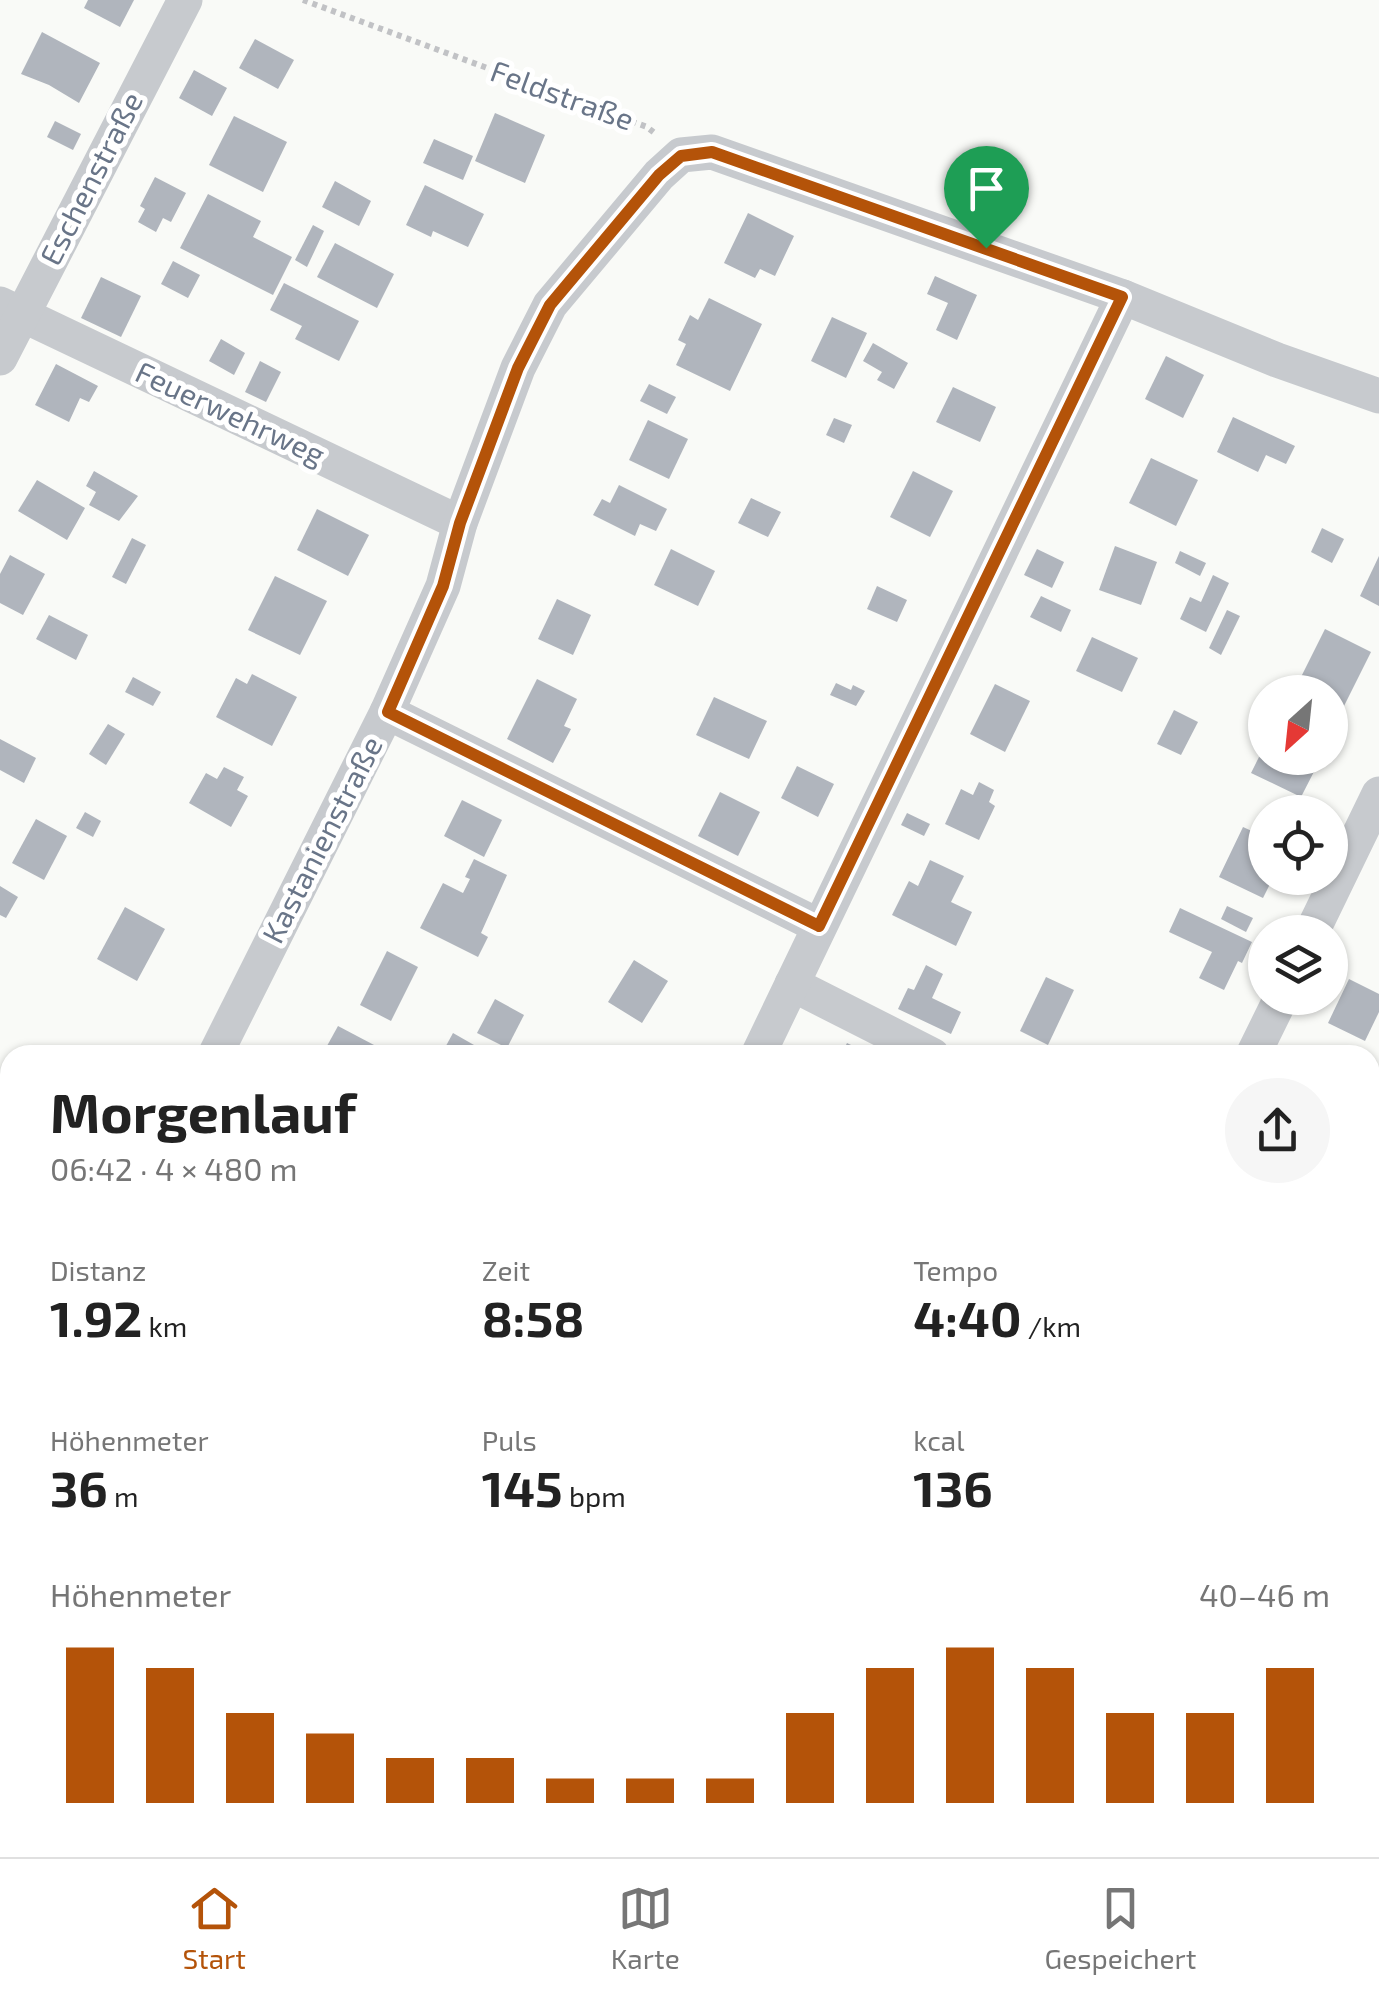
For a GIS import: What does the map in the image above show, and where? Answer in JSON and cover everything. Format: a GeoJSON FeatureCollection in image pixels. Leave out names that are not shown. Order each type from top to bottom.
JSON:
{"type":"FeatureCollection","features":[{"type":"Feature","properties":{"kind":"street","name":"Eschenstraße"},"geometry":{"type":"LineString","coordinates":[[0,358],[11,310],[185,0]]}},
{"type":"Feature","properties":{"kind":"street"},"geometry":{"type":"LineString","coordinates":[[681,156],[712,152],[1122,297],[1277,360],[1379,396]]}},
{"type":"Feature","properties":{"kind":"street","name":"Kastanienstraße"},"geometry":{"type":"LineString","coordinates":[[220,1045],[388,712],[443,586],[460,523],[518,368],[550,305],[659,175],[681,156]]}},
{"type":"Feature","properties":{"kind":"street"},"geometry":{"type":"LineString","coordinates":[[763,1045],[1122,297]]}},
{"type":"Feature","properties":{"kind":"street","name":"Feuerwehrweg"},"geometry":{"type":"LineString","coordinates":[[11,310],[460,523]]}},
{"type":"Feature","properties":{"kind":"street"},"geometry":{"type":"LineString","coordinates":[[388,712],[819,926]]}},
{"type":"Feature","properties":{"kind":"street"},"geometry":{"type":"LineString","coordinates":[[1320,915],[1379,794]]}},
{"type":"Feature","properties":{"kind":"street"},"geometry":{"type":"LineString","coordinates":[[792,984],[912,1045]]}},
{"type":"Feature","properties":{"kind":"street"},"geometry":{"type":"LineString","coordinates":[[1259,1045],[1273,1015]]}},
{"type":"Feature","properties":{"kind":"path","name":"Feldstraße"},"geometry":{"type":"LineString","coordinates":[[302,0],[647,127],[681,156]]}},
{"type":"Feature","properties":{"kind":"building"},"geometry":{"type":"Polygon","coordinates":[[[88,0],[134,0],[120,27],[84,8],[88,0]]]}},
{"type":"Feature","properties":{"kind":"building"},"geometry":{"type":"Polygon","coordinates":[[[42,32],[100,63],[79,103],[21,74],[42,32]]]}},
{"type":"Feature","properties":{"kind":"building"},"geometry":{"type":"Polygon","coordinates":[[[255,39],[294,60],[278,89],[239,68],[255,39]]]}},
{"type":"Feature","properties":{"kind":"building"},"geometry":{"type":"Polygon","coordinates":[[[194,70],[227,88],[212,116],[179,98],[194,70]]]}},
{"type":"Feature","properties":{"kind":"building"},"geometry":{"type":"Polygon","coordinates":[[[495,113],[545,135],[525,183],[475,161],[495,113]]]}},
{"type":"Feature","properties":{"kind":"building"},"geometry":{"type":"Polygon","coordinates":[[[234,116],[287,142],[263,192],[209,165],[234,116]]]}},
{"type":"Feature","properties":{"kind":"building"},"geometry":{"type":"Polygon","coordinates":[[[55,121],[81,134],[73,150],[47,137],[55,121]]]}},
{"type":"Feature","properties":{"kind":"building"},"geometry":{"type":"Polygon","coordinates":[[[434,139],[473,156],[463,180],[423,163],[434,139]]]}},
{"type":"Feature","properties":{"kind":"building"},"geometry":{"type":"Polygon","coordinates":[[[155,177],[186,193],[171,222],[163,218],[156,232],[138,222],[145,209],[140,206],[155,177]]]}},
{"type":"Feature","properties":{"kind":"building"},"geometry":{"type":"Polygon","coordinates":[[[335,181],[371,201],[359,226],[322,207],[335,181]]]}},
{"type":"Feature","properties":{"kind":"building"},"geometry":{"type":"Polygon","coordinates":[[[425,185],[484,214],[468,247],[433,231],[431,237],[406,225],[425,185]]]}},
{"type":"Feature","properties":{"kind":"building"},"geometry":{"type":"Polygon","coordinates":[[[208,194],[261,221],[253,237],[292,257],[273,295],[180,248],[208,194]]]}},
{"type":"Feature","properties":{"kind":"building"},"geometry":{"type":"Polygon","coordinates":[[[748,213],[794,236],[775,276],[760,269],[755,278],[724,263],[748,213]]]}},
{"type":"Feature","properties":{"kind":"building"},"geometry":{"type":"Polygon","coordinates":[[[313,225],[324,231],[307,267],[295,260],[313,225]]]}},
{"type":"Feature","properties":{"kind":"building"},"geometry":{"type":"Polygon","coordinates":[[[335,243],[394,274],[377,308],[317,277],[335,243]]]}},
{"type":"Feature","properties":{"kind":"building"},"geometry":{"type":"Polygon","coordinates":[[[173,261],[200,275],[188,298],[161,284],[173,261]]]}},
{"type":"Feature","properties":{"kind":"building"},"geometry":{"type":"Polygon","coordinates":[[[935,276],[977,295],[957,340],[936,330],[948,303],[927,294],[935,276]]]}},
{"type":"Feature","properties":{"kind":"building"},"geometry":{"type":"Polygon","coordinates":[[[101,277],[141,296],[121,337],[81,318],[101,277]]]}},
{"type":"Feature","properties":{"kind":"building"},"geometry":{"type":"Polygon","coordinates":[[[284,283],[359,321],[339,361],[295,339],[302,326],[270,310],[284,283]]]}},
{"type":"Feature","properties":{"kind":"building"},"geometry":{"type":"Polygon","coordinates":[[[709,298],[762,324],[730,391],[676,365],[686,344],[678,340],[690,315],[698,320],[709,298]]]}},
{"type":"Feature","properties":{"kind":"building"},"geometry":{"type":"Polygon","coordinates":[[[832,317],[867,333],[846,378],[811,361],[832,317]]]}},
{"type":"Feature","properties":{"kind":"building"},"geometry":{"type":"Polygon","coordinates":[[[221,339],[245,353],[234,375],[209,361],[221,339]]]}},
{"type":"Feature","properties":{"kind":"building"},"geometry":{"type":"Polygon","coordinates":[[[873,343],[908,363],[894,389],[877,380],[882,372],[863,361],[873,343]]]}},
{"type":"Feature","properties":{"kind":"building"},"geometry":{"type":"Polygon","coordinates":[[[1166,356],[1204,375],[1183,418],[1145,399],[1166,356]]]}},
{"type":"Feature","properties":{"kind":"building"},"geometry":{"type":"Polygon","coordinates":[[[260,361],[281,372],[266,402],[245,392],[260,361]]]}},
{"type":"Feature","properties":{"kind":"building"},"geometry":{"type":"Polygon","coordinates":[[[56,364],[98,386],[89,402],[80,398],[69,422],[35,405],[56,364]]]}},
{"type":"Feature","properties":{"kind":"building"},"geometry":{"type":"Polygon","coordinates":[[[649,384],[676,397],[667,414],[640,401],[649,384]]]}},
{"type":"Feature","properties":{"kind":"building"},"geometry":{"type":"Polygon","coordinates":[[[953,387],[996,407],[980,442],[936,422],[953,387]]]}},
{"type":"Feature","properties":{"kind":"building"},"geometry":{"type":"Polygon","coordinates":[[[1233,417],[1295,446],[1286,464],[1266,455],[1258,472],[1217,452],[1233,417]]]}},
{"type":"Feature","properties":{"kind":"building"},"geometry":{"type":"Polygon","coordinates":[[[834,418],[852,425],[844,443],[826,435],[834,418]]]}},
{"type":"Feature","properties":{"kind":"building"},"geometry":{"type":"Polygon","coordinates":[[[648,420],[688,439],[669,479],[629,460],[648,420]]]}},
{"type":"Feature","properties":{"kind":"building"},"geometry":{"type":"Polygon","coordinates":[[[1151,458],[1198,480],[1176,526],[1129,503],[1151,458]]]}},
{"type":"Feature","properties":{"kind":"building"},"geometry":{"type":"Polygon","coordinates":[[[94,471],[138,496],[119,521],[89,505],[96,492],[86,486],[94,471]]]}},
{"type":"Feature","properties":{"kind":"building"},"geometry":{"type":"Polygon","coordinates":[[[913,471],[953,491],[930,537],[890,517],[913,471]]]}},
{"type":"Feature","properties":{"kind":"building"},"geometry":{"type":"Polygon","coordinates":[[[37,480],[85,508],[67,540],[18,511],[37,480]]]}},
{"type":"Feature","properties":{"kind":"building"},"geometry":{"type":"Polygon","coordinates":[[[619,485],[667,509],[656,531],[640,524],[635,536],[593,515],[602,499],[610,503],[619,485]]]}},
{"type":"Feature","properties":{"kind":"building"},"geometry":{"type":"Polygon","coordinates":[[[751,498],[781,512],[768,537],[738,523],[751,498]]]}},
{"type":"Feature","properties":{"kind":"building"},"geometry":{"type":"Polygon","coordinates":[[[317,509],[369,535],[348,576],[297,550],[317,509]]]}},
{"type":"Feature","properties":{"kind":"building"},"geometry":{"type":"Polygon","coordinates":[[[1322,528],[1344,539],[1332,563],[1311,552],[1322,528]]]}},
{"type":"Feature","properties":{"kind":"building"},"geometry":{"type":"Polygon","coordinates":[[[132,538],[146,545],[126,584],[112,577],[132,538]]]}},
{"type":"Feature","properties":{"kind":"building"},"geometry":{"type":"Polygon","coordinates":[[[1115,546],[1157,562],[1141,605],[1099,590],[1115,546]]]}},
{"type":"Feature","properties":{"kind":"building"},"geometry":{"type":"Polygon","coordinates":[[[671,549],[715,571],[698,606],[654,585],[671,549]]]}},
{"type":"Feature","properties":{"kind":"building"},"geometry":{"type":"Polygon","coordinates":[[[1037,549],[1064,562],[1052,588],[1024,575],[1037,549]]]}},
{"type":"Feature","properties":{"kind":"building"},"geometry":{"type":"Polygon","coordinates":[[[1180,551],[1206,563],[1200,576],[1175,563],[1180,551]]]}},
{"type":"Feature","properties":{"kind":"building"},"geometry":{"type":"Polygon","coordinates":[[[10,555],[45,574],[23,615],[0,603],[0,574],[10,555]]]}},
{"type":"Feature","properties":{"kind":"building"},"geometry":{"type":"Polygon","coordinates":[[[1379,556],[1379,606],[1360,596],[1379,556]]]}},
{"type":"Feature","properties":{"kind":"building"},"geometry":{"type":"Polygon","coordinates":[[[1213,575],[1229,583],[1206,632],[1180,619],[1190,597],[1201,602],[1213,575]]]}},
{"type":"Feature","properties":{"kind":"building"},"geometry":{"type":"Polygon","coordinates":[[[275,576],[327,601],[300,655],[248,630],[275,576]]]}},
{"type":"Feature","properties":{"kind":"building"},"geometry":{"type":"Polygon","coordinates":[[[877,586],[907,600],[897,622],[867,609],[877,586]]]}},
{"type":"Feature","properties":{"kind":"building"},"geometry":{"type":"Polygon","coordinates":[[[1041,596],[1071,610],[1061,632],[1030,617],[1041,596]]]}},
{"type":"Feature","properties":{"kind":"building"},"geometry":{"type":"Polygon","coordinates":[[[557,599],[591,615],[573,655],[538,639],[557,599]]]}},
{"type":"Feature","properties":{"kind":"building"},"geometry":{"type":"Polygon","coordinates":[[[1227,610],[1240,616],[1221,655],[1209,648],[1227,610]]]}},
{"type":"Feature","properties":{"kind":"building"},"geometry":{"type":"Polygon","coordinates":[[[49,615],[88,635],[76,660],[36,639],[49,615]]]}},
{"type":"Feature","properties":{"kind":"building"},"geometry":{"type":"Polygon","coordinates":[[[1325,629],[1371,652],[1348,698],[1348,675],[1302,675],[1325,629]]]}},
{"type":"Feature","properties":{"kind":"building"},"geometry":{"type":"Polygon","coordinates":[[[1092,637],[1138,658],[1122,692],[1076,671],[1092,637]]]}},
{"type":"Feature","properties":{"kind":"building"},"geometry":{"type":"Polygon","coordinates":[[[252,674],[297,697],[272,746],[216,717],[236,678],[247,684],[252,674]]]}},
{"type":"Feature","properties":{"kind":"building"},"geometry":{"type":"Polygon","coordinates":[[[133,677],[161,692],[153,706],[125,692],[133,677]]]}},
{"type":"Feature","properties":{"kind":"building"},"geometry":{"type":"Polygon","coordinates":[[[537,679],[577,699],[564,726],[571,729],[553,763],[507,739],[537,679]]]}},
{"type":"Feature","properties":{"kind":"building"},"geometry":{"type":"Polygon","coordinates":[[[836,683],[865,691],[856,706],[830,695],[836,683]]]}},
{"type":"Feature","properties":{"kind":"building"},"geometry":{"type":"Polygon","coordinates":[[[995,684],[1030,701],[1005,752],[970,734],[995,684]]]}},
{"type":"Feature","properties":{"kind":"building"},"geometry":{"type":"Polygon","coordinates":[[[714,697],[767,721],[749,759],[696,735],[714,697]]]}},
{"type":"Feature","properties":{"kind":"building"},"geometry":{"type":"Polygon","coordinates":[[[1174,710],[1198,722],[1181,755],[1157,744],[1174,710]]]}},
{"type":"Feature","properties":{"kind":"building"},"geometry":{"type":"Polygon","coordinates":[[[108,724],[125,734],[106,765],[89,754],[108,724]]]}},
{"type":"Feature","properties":{"kind":"building"},"geometry":{"type":"Polygon","coordinates":[[[0,739],[36,758],[24,783],[0,770],[0,739]]]}},
{"type":"Feature","properties":{"kind":"building"},"geometry":{"type":"Polygon","coordinates":[[[797,766],[834,784],[818,817],[781,798],[797,766]]]}},
{"type":"Feature","properties":{"kind":"building"},"geometry":{"type":"Polygon","coordinates":[[[224,767],[244,777],[237,790],[248,796],[231,827],[189,803],[206,773],[217,779],[224,767]]]}},
{"type":"Feature","properties":{"kind":"building"},"geometry":{"type":"Polygon","coordinates":[[[1255,775],[1312,775],[1302,795],[1255,775]]]}},
{"type":"Feature","properties":{"kind":"building"},"geometry":{"type":"Polygon","coordinates":[[[979,782],[994,790],[989,802],[995,806],[979,840],[945,824],[961,789],[973,795],[979,782]]]}},
{"type":"Feature","properties":{"kind":"building"},"geometry":{"type":"Polygon","coordinates":[[[720,792],[760,812],[738,856],[698,836],[720,792]]]}},
{"type":"Feature","properties":{"kind":"building"},"geometry":{"type":"Polygon","coordinates":[[[462,800],[502,820],[484,857],[444,836],[462,800]]]}},
{"type":"Feature","properties":{"kind":"building"},"geometry":{"type":"Polygon","coordinates":[[[85,812],[101,821],[93,837],[76,828],[85,812]]]}},
{"type":"Feature","properties":{"kind":"building"},"geometry":{"type":"Polygon","coordinates":[[[907,813],[930,824],[924,836],[901,825],[907,813]]]}},
{"type":"Feature","properties":{"kind":"building"},"geometry":{"type":"Polygon","coordinates":[[[36,819],[67,836],[44,880],[12,863],[36,819]]]}},
{"type":"Feature","properties":{"kind":"building"},"geometry":{"type":"Polygon","coordinates":[[[1243,827],[1248,829],[1248,891],[1219,877],[1243,827]]]}},
{"type":"Feature","properties":{"kind":"building"},"geometry":{"type":"Polygon","coordinates":[[[474,859],[507,875],[481,933],[488,937],[478,957],[420,928],[443,883],[463,893],[470,879],[465,877],[474,859]]]}},
{"type":"Feature","properties":{"kind":"building"},"geometry":{"type":"Polygon","coordinates":[[[930,860],[964,876],[951,902],[972,912],[956,946],[892,915],[909,881],[918,886],[930,860]]]}},
{"type":"Feature","properties":{"kind":"building"},"geometry":{"type":"Polygon","coordinates":[[[0,886],[18,897],[6,918],[0,915],[0,886]]]}},
{"type":"Feature","properties":{"kind":"building"},"geometry":{"type":"Polygon","coordinates":[[[1227,906],[1248,916],[1248,928],[1246,932],[1221,919],[1227,906]]]}},
{"type":"Feature","properties":{"kind":"building"},"geometry":{"type":"Polygon","coordinates":[[[125,907],[165,929],[137,981],[97,959],[125,907]]]}},
{"type":"Feature","properties":{"kind":"building"},"geometry":{"type":"Polygon","coordinates":[[[1180,908],[1248,940],[1248,950],[1242,963],[1238,961],[1224,990],[1199,978],[1212,952],[1169,932],[1180,908]]]}},
{"type":"Feature","properties":{"kind":"building"},"geometry":{"type":"Polygon","coordinates":[[[387,951],[418,967],[391,1021],[360,1005],[387,951]]]}},
{"type":"Feature","properties":{"kind":"building"},"geometry":{"type":"Polygon","coordinates":[[[634,960],[668,981],[642,1023],[608,1002],[634,960]]]}},
{"type":"Feature","properties":{"kind":"building"},"geometry":{"type":"Polygon","coordinates":[[[926,965],[943,974],[932,998],[961,1012],[951,1034],[898,1009],[908,988],[914,990],[926,965]]]}},
{"type":"Feature","properties":{"kind":"building"},"geometry":{"type":"Polygon","coordinates":[[[1046,977],[1074,990],[1048,1045],[1020,1031],[1046,977]]]}},
{"type":"Feature","properties":{"kind":"building"},"geometry":{"type":"Polygon","coordinates":[[[1348,981],[1379,994],[1379,1012],[1365,1041],[1328,1023],[1332,1015],[1348,1015],[1348,981]]]}},
{"type":"Feature","properties":{"kind":"building"},"geometry":{"type":"Polygon","coordinates":[[[495,999],[524,1015],[509,1045],[477,1033],[495,999]]]}},
{"type":"Feature","properties":{"kind":"building"},"geometry":{"type":"Polygon","coordinates":[[[338,1026],[374,1045],[328,1045],[338,1026]]]}},
{"type":"Feature","properties":{"kind":"building"},"geometry":{"type":"Polygon","coordinates":[[[453,1033],[474,1045],[446,1045],[453,1033]]]}},
{"type":"Feature","properties":{"kind":"route"},"geometry":{"type":"LineString","coordinates":[[712,152],[986,248],[1122,297],[819,926],[388,712],[443,586],[460,523],[518,368],[550,305],[659,175],[681,156],[712,152]]}}]}
